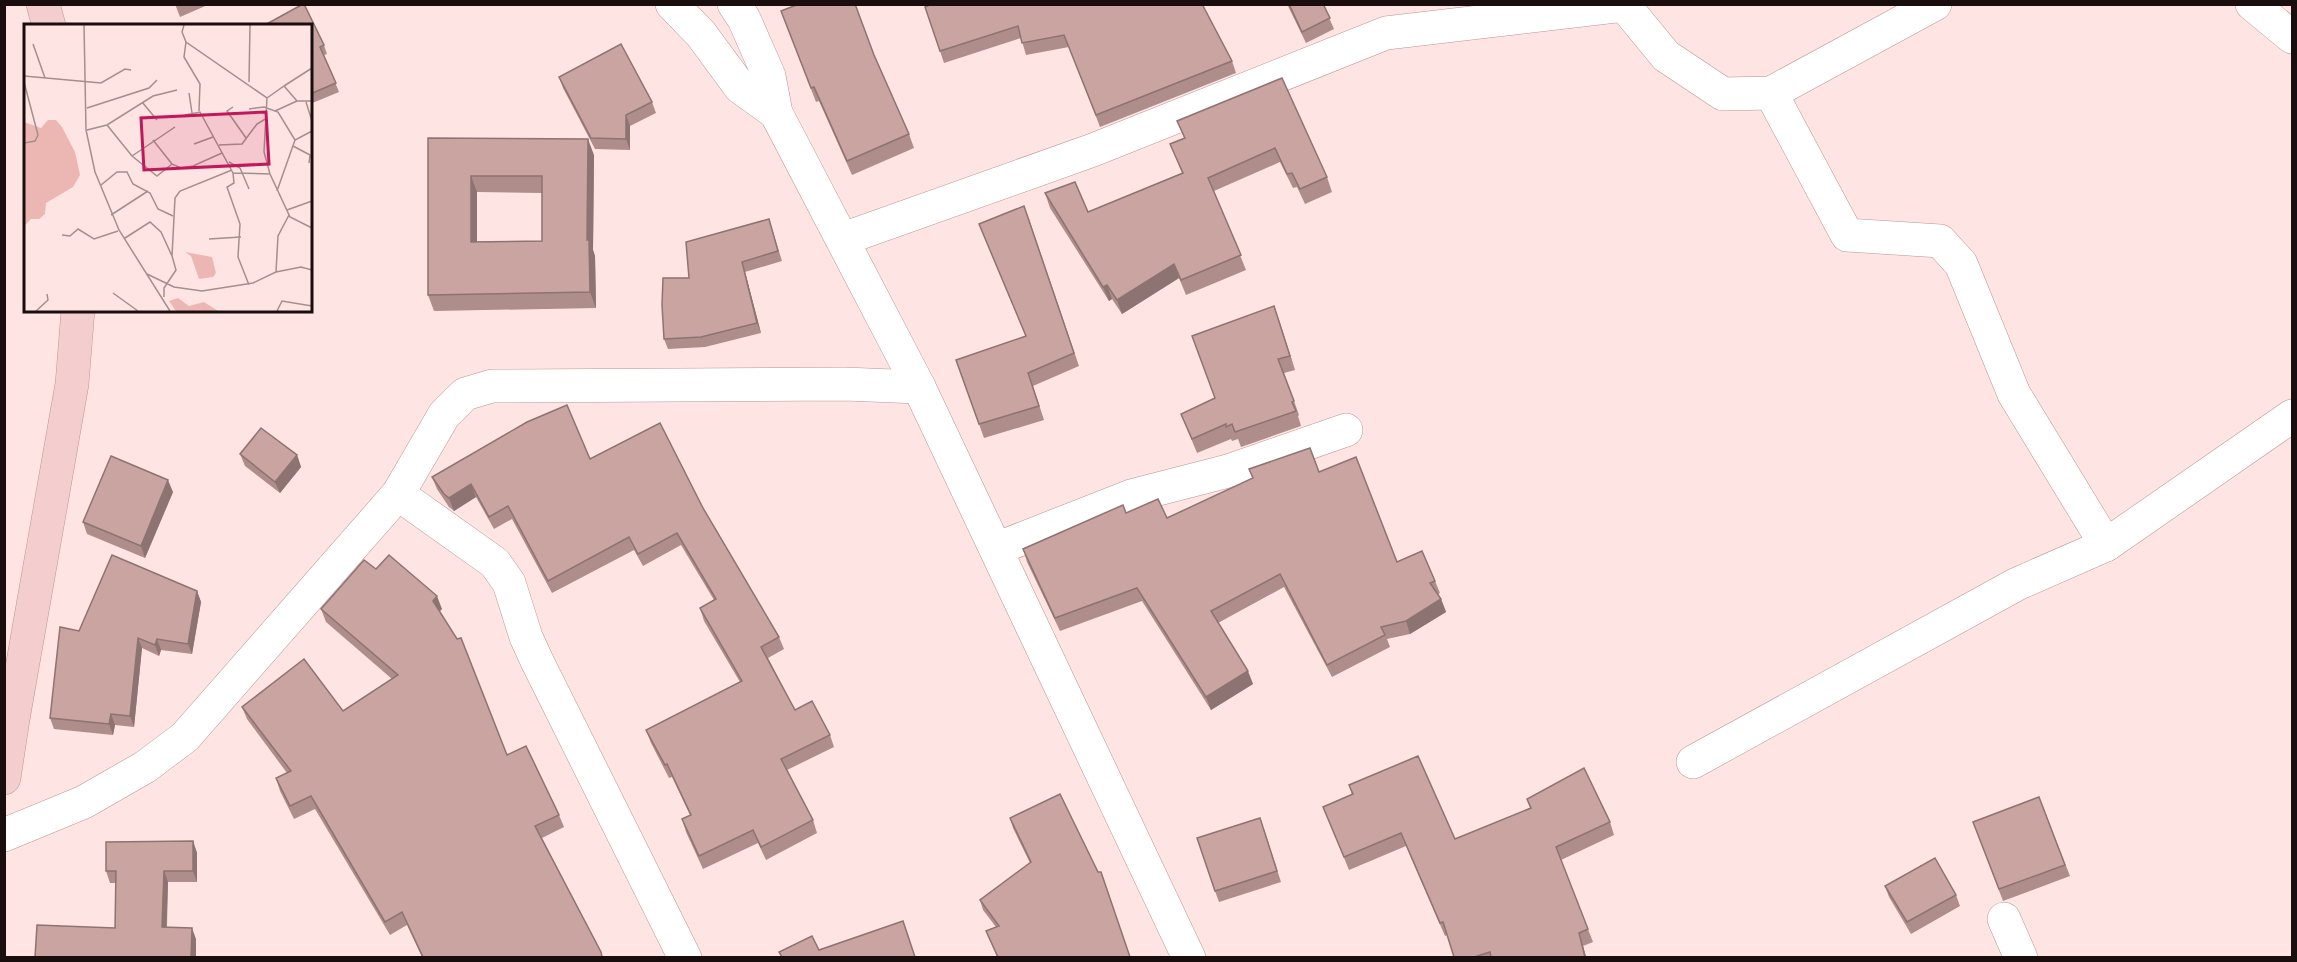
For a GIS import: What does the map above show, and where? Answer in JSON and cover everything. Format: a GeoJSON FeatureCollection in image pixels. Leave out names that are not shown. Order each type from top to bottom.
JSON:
{"type":"FeatureCollection","features":[{"type":"Feature","properties":{"kind":"street"},"geometry":{"type":"LineString","coordinates":[[43,4],[48,24]]}},
{"type":"Feature","properties":{"kind":"street"},"geometry":{"type":"LineString","coordinates":[[672,4],[701,34],[740,87],[776,113]]}},
{"type":"Feature","properties":{"kind":"street"},"geometry":{"type":"LineString","coordinates":[[734,4],[744,20],[769,76],[776,113],[919,387],[1189,957]]}},
{"type":"Feature","properties":{"kind":"street"},"geometry":{"type":"LineString","coordinates":[[843,239],[1093,150],[1386,33],[1624,5],[1666,56],[1723,94],[1772,93],[1935,4]]}},
{"type":"Feature","properties":{"kind":"street"},"geometry":{"type":"LineString","coordinates":[[2252,4],[2292,37]]}},
{"type":"Feature","properties":{"kind":"street"},"geometry":{"type":"LineString","coordinates":[[1772,93],[1847,235],[1940,241],[1961,264],[2014,394],[2106,545]]}},
{"type":"Feature","properties":{"kind":"street"},"geometry":{"type":"LineString","coordinates":[[4,778],[72,384],[78,312]]}},
{"type":"Feature","properties":{"kind":"street"},"geometry":{"type":"LineString","coordinates":[[4,835],[84,802],[145,767],[185,737],[398,494],[444,415],[465,394],[492,386],[844,384],[919,387]]}},
{"type":"Feature","properties":{"kind":"street"},"geometry":{"type":"LineString","coordinates":[[1693,762],[2017,584],[2106,545],[2292,416]]}},
{"type":"Feature","properties":{"kind":"street"},"geometry":{"type":"LineString","coordinates":[[996,549],[1131,496],[1228,471],[1346,430]]}},
{"type":"Feature","properties":{"kind":"street"},"geometry":{"type":"LineString","coordinates":[[398,494],[495,563],[509,583],[526,637],[537,661],[685,957]]}},
{"type":"Feature","properties":{"kind":"street"},"geometry":{"type":"LineString","coordinates":[[2004,919],[2021,957]]}},
{"type":"Feature","properties":{"kind":"building"},"geometry":{"type":"Polygon","coordinates":[[[304,4],[324,45],[320,47],[336,83],[312,93],[312,24],[267,24],[304,4]]]}},
{"type":"Feature","properties":{"kind":"building"},"geometry":{"type":"Polygon","coordinates":[[[799,4],[855,4],[874,55],[909,134],[847,161],[814,87],[811,88],[781,11],[799,4]]]}},
{"type":"Feature","properties":{"kind":"building"},"geometry":{"type":"Polygon","coordinates":[[[932,4],[1202,4],[1232,61],[1096,115],[1064,35],[1022,43],[1018,26],[940,51],[925,7],[932,4]]]}},
{"type":"Feature","properties":{"kind":"building"},"geometry":{"type":"Polygon","coordinates":[[[1289,4],[1323,4],[1330,18],[1302,32],[1289,4]]]}},
{"type":"Feature","properties":{"kind":"building"},"geometry":{"type":"Polygon","coordinates":[[[621,44],[652,102],[626,115],[626,139],[591,138],[559,77],[621,44]]]}},
{"type":"Feature","properties":{"kind":"building"},"geometry":{"type":"Polygon","coordinates":[[[1282,78],[1327,177],[1300,189],[1292,173],[1287,174],[1275,148],[1208,178],[1241,255],[1181,280],[1174,264],[1117,300],[1107,285],[1103,287],[1045,193],[1075,182],[1088,212],[1183,173],[1170,144],[1185,138],[1177,121],[1282,78]]]}},
{"type":"Feature","properties":{"kind":"building"},"geometry":{"type":"Polygon","coordinates":[[[428,138],[588,139],[587,240],[589,240],[590,292],[428,295],[428,138]],[[471,176],[471,242],[542,241],[542,176],[471,176]]]}},
{"type":"Feature","properties":{"kind":"building"},"geometry":{"type":"Polygon","coordinates":[[[1024,206],[1074,353],[1028,373],[1039,406],[979,424],[956,360],[1026,336],[979,224],[1024,206]]]}},
{"type":"Feature","properties":{"kind":"building"},"geometry":{"type":"Polygon","coordinates":[[[769,219],[778,251],[742,262],[757,323],[701,337],[664,339],[663,278],[689,278],[686,242],[769,219]]]}},
{"type":"Feature","properties":{"kind":"building"},"geometry":{"type":"Polygon","coordinates":[[[1274,306],[1290,356],[1278,359],[1296,411],[1235,432],[1232,424],[1226,427],[1226,424],[1192,439],[1181,414],[1215,398],[1192,336],[1274,306]]]}},
{"type":"Feature","properties":{"kind":"building"},"geometry":{"type":"Polygon","coordinates":[[[567,405],[590,459],[660,423],[703,508],[779,637],[761,647],[795,710],[812,701],[830,735],[781,759],[813,820],[761,847],[753,830],[699,856],[682,819],[691,815],[667,764],[665,765],[646,730],[742,681],[700,608],[716,599],[677,533],[638,554],[629,537],[548,581],[508,506],[489,517],[471,484],[449,498],[432,477],[527,422],[567,405]]]}},
{"type":"Feature","properties":{"kind":"building"},"geometry":{"type":"Polygon","coordinates":[[[261,428],[297,455],[275,482],[240,454],[261,428]]]}},
{"type":"Feature","properties":{"kind":"building"},"geometry":{"type":"Polygon","coordinates":[[[1310,448],[1319,472],[1356,457],[1397,562],[1422,551],[1435,581],[1430,583],[1441,599],[1406,621],[1381,627],[1385,635],[1327,665],[1280,574],[1211,611],[1248,671],[1206,697],[1137,588],[1055,618],[1023,549],[1123,505],[1126,513],[1158,499],[1167,518],[1253,478],[1249,469],[1310,448]]]}},
{"type":"Feature","properties":{"kind":"building"},"geometry":{"type":"Polygon","coordinates":[[[111,456],[168,480],[141,546],[83,522],[111,456]]]}},
{"type":"Feature","properties":{"kind":"building"},"geometry":{"type":"Polygon","coordinates":[[[112,555],[197,591],[188,644],[157,639],[155,645],[138,638],[130,716],[111,714],[109,724],[50,718],[60,627],[79,631],[112,555]]]}},
{"type":"Feature","properties":{"kind":"building"},"geometry":{"type":"Polygon","coordinates":[[[389,555],[437,596],[433,601],[457,639],[461,638],[507,755],[526,746],[559,815],[535,826],[602,957],[423,957],[402,912],[385,922],[311,796],[290,806],[276,778],[291,771],[242,707],[304,659],[343,711],[398,675],[321,609],[364,560],[376,569],[389,555]]]}},
{"type":"Feature","properties":{"kind":"building"},"geometry":{"type":"Polygon","coordinates":[[[1418,756],[1455,839],[1531,808],[1527,799],[1584,768],[1610,822],[1556,847],[1588,929],[1579,933],[1585,957],[1491,957],[1490,952],[1474,957],[1454,957],[1443,922],[1440,923],[1401,833],[1344,857],[1323,807],[1353,794],[1349,785],[1418,756]]]}},
{"type":"Feature","properties":{"kind":"building"},"geometry":{"type":"Polygon","coordinates":[[[1060,794],[1098,872],[1101,872],[1130,957],[998,957],[986,931],[999,926],[980,900],[1031,862],[1010,818],[1060,794]]]}},
{"type":"Feature","properties":{"kind":"building"},"geometry":{"type":"Polygon","coordinates":[[[2039,797],[2065,865],[1999,889],[1973,822],[2039,797]]]}},
{"type":"Feature","properties":{"kind":"building"},"geometry":{"type":"Polygon","coordinates":[[[1260,818],[1277,871],[1215,891],[1197,838],[1260,818]]]}},
{"type":"Feature","properties":{"kind":"building"},"geometry":{"type":"Polygon","coordinates":[[[193,841],[193,871],[164,871],[162,927],[192,928],[191,957],[35,957],[37,925],[115,928],[116,871],[106,871],[106,842],[193,841]]]}},
{"type":"Feature","properties":{"kind":"building"},"geometry":{"type":"Polygon","coordinates":[[[1935,858],[1956,895],[1907,922],[1885,886],[1935,858]]]}},
{"type":"Feature","properties":{"kind":"building"},"geometry":{"type":"Polygon","coordinates":[[[903,921],[915,957],[782,957],[779,952],[812,936],[819,950],[903,921]]]}}]}
